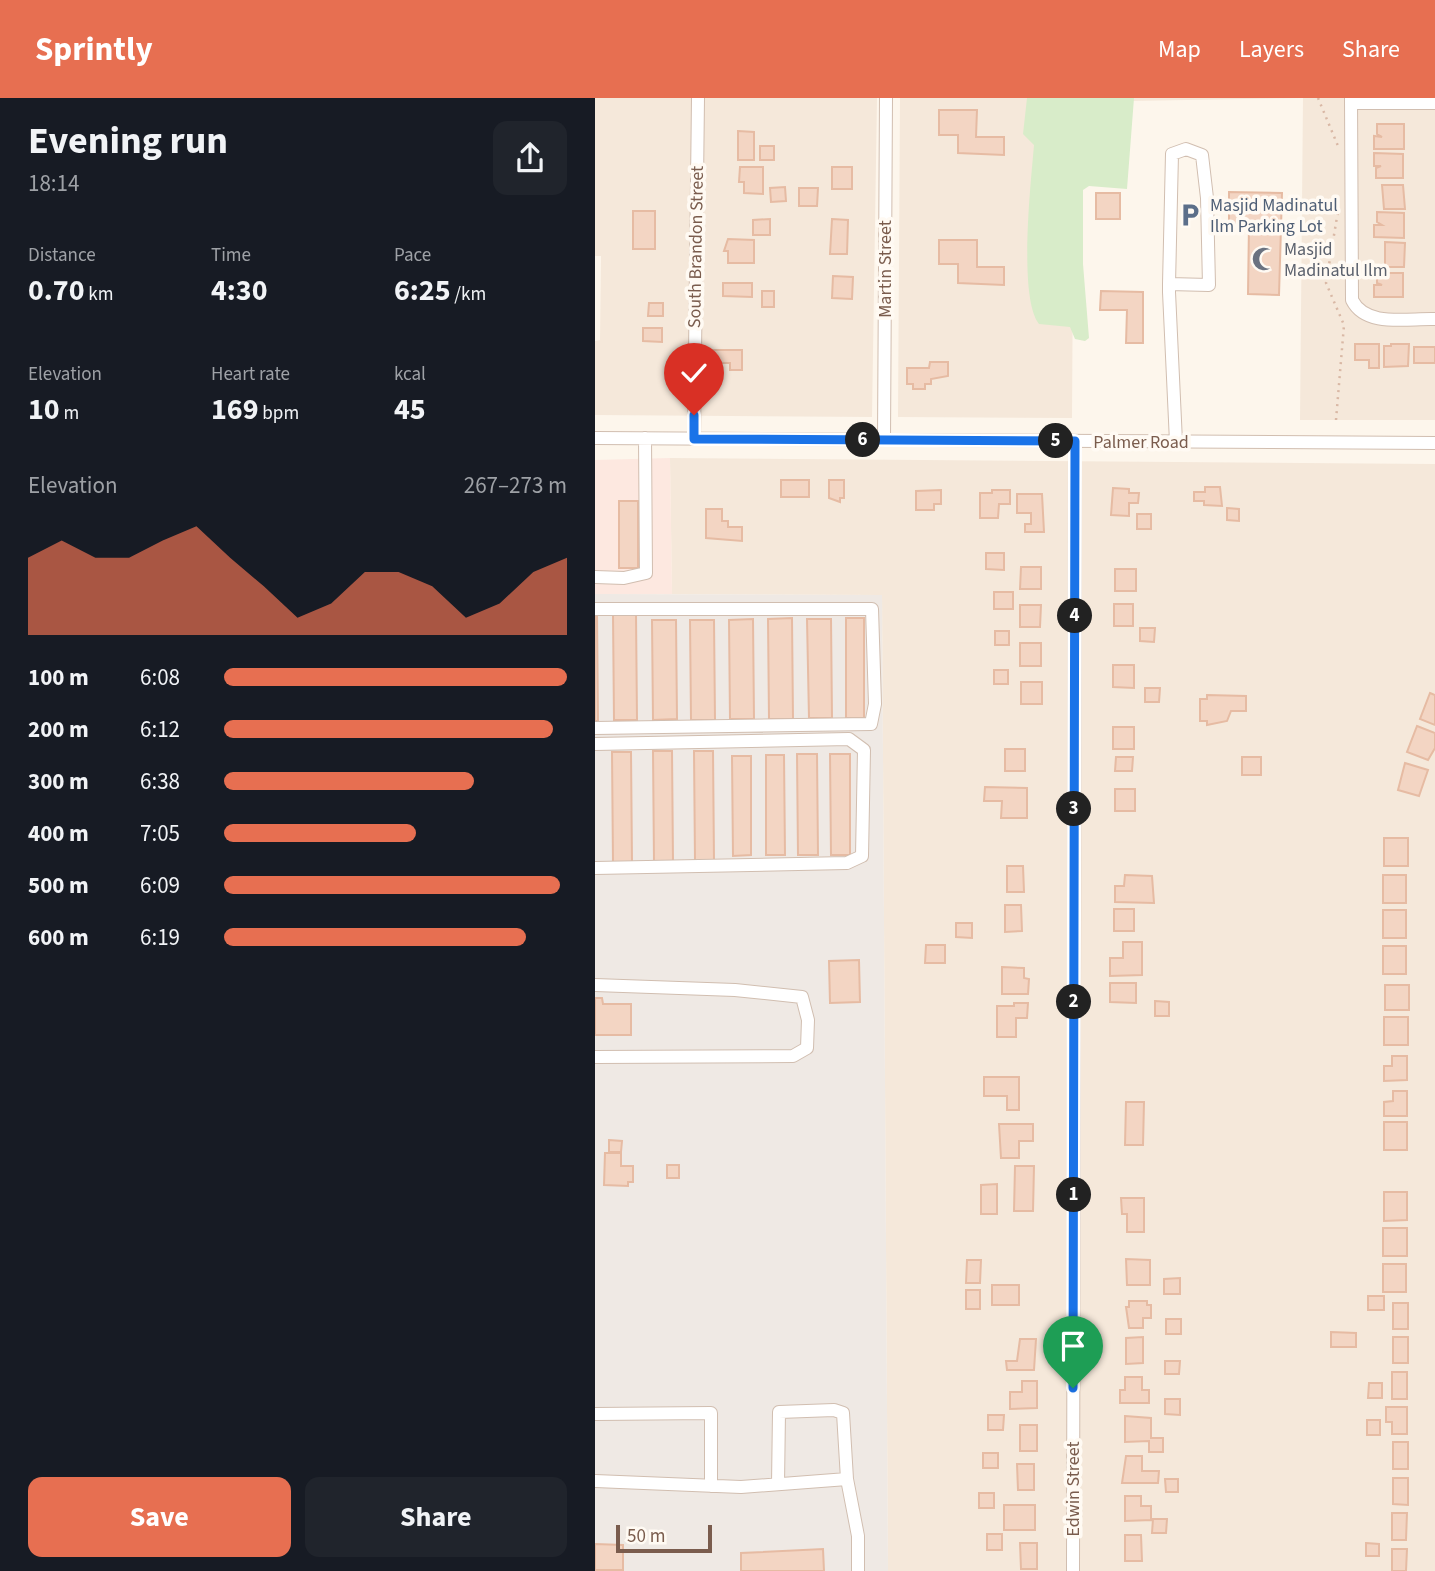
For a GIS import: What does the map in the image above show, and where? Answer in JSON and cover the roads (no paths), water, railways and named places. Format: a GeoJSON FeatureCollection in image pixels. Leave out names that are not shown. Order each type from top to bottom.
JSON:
{"type":"FeatureCollection","features":[{"type":"Feature","properties":{"kind":"street","name":"South Brandon Street"},"geometry":{"type":"LineString","coordinates":[[694,439],[698,98]]}},
{"type":"Feature","properties":{"kind":"street","name":"Martin Street"},"geometry":{"type":"LineString","coordinates":[[884,440],[886,98]]}},
{"type":"Feature","properties":{"kind":"street"},"geometry":{"type":"LineString","coordinates":[[1435,103],[1351,101],[1352,300],[1359,312],[1372,318],[1435,319]]}},
{"type":"Feature","properties":{"kind":"street"},"geometry":{"type":"LineString","coordinates":[[1169,284],[1209,285],[1207,198],[1202,155],[1186,149],[1172,154],[1169,284],[1177,442]]}},
{"type":"Feature","properties":{"kind":"street","name":"Palmer Road"},"geometry":{"type":"LineString","coordinates":[[595,438],[1435,443]]}},
{"type":"Feature","properties":{"kind":"street"},"geometry":{"type":"LineString","coordinates":[[595,577],[624,578],[646,573],[645,438]]}},
{"type":"Feature","properties":{"kind":"street","name":"Edwin Street"},"geometry":{"type":"LineString","coordinates":[[1073,1571],[1075,441]]}},
{"type":"Feature","properties":{"kind":"street"},"geometry":{"type":"LineString","coordinates":[[595,609],[873,609],[875,704],[870,724],[595,728]]}},
{"type":"Feature","properties":{"kind":"street"},"geometry":{"type":"LineString","coordinates":[[595,744],[849,739],[864,750],[862,856],[847,863],[595,868]]}},
{"type":"Feature","properties":{"kind":"street"},"geometry":{"type":"LineString","coordinates":[[595,985],[735,990],[802,997],[808,1020],[807,1048],[793,1056],[595,1057]]}},
{"type":"Feature","properties":{"kind":"street"},"geometry":{"type":"LineString","coordinates":[[778,1484],[779,1412],[834,1410],[843,1413],[847,1479],[858,1536],[858,1571]]}},
{"type":"Feature","properties":{"kind":"street"},"geometry":{"type":"LineString","coordinates":[[595,1414],[711,1413],[711,1486]]}},
{"type":"Feature","properties":{"kind":"street"},"geometry":{"type":"LineString","coordinates":[[595,1481],[711,1486],[847,1479]]}},
{"type":"Feature","properties":{"kind":"place","name":"Masjid Madinatul Ilm Parking Lot"},"geometry":{"type":"Point","coordinates":[1190,215]}},
{"type":"Feature","properties":{"kind":"place","name":"Masjid Madinatul Ilm"},"geometry":{"type":"Point","coordinates":[1264,259]}}]}
